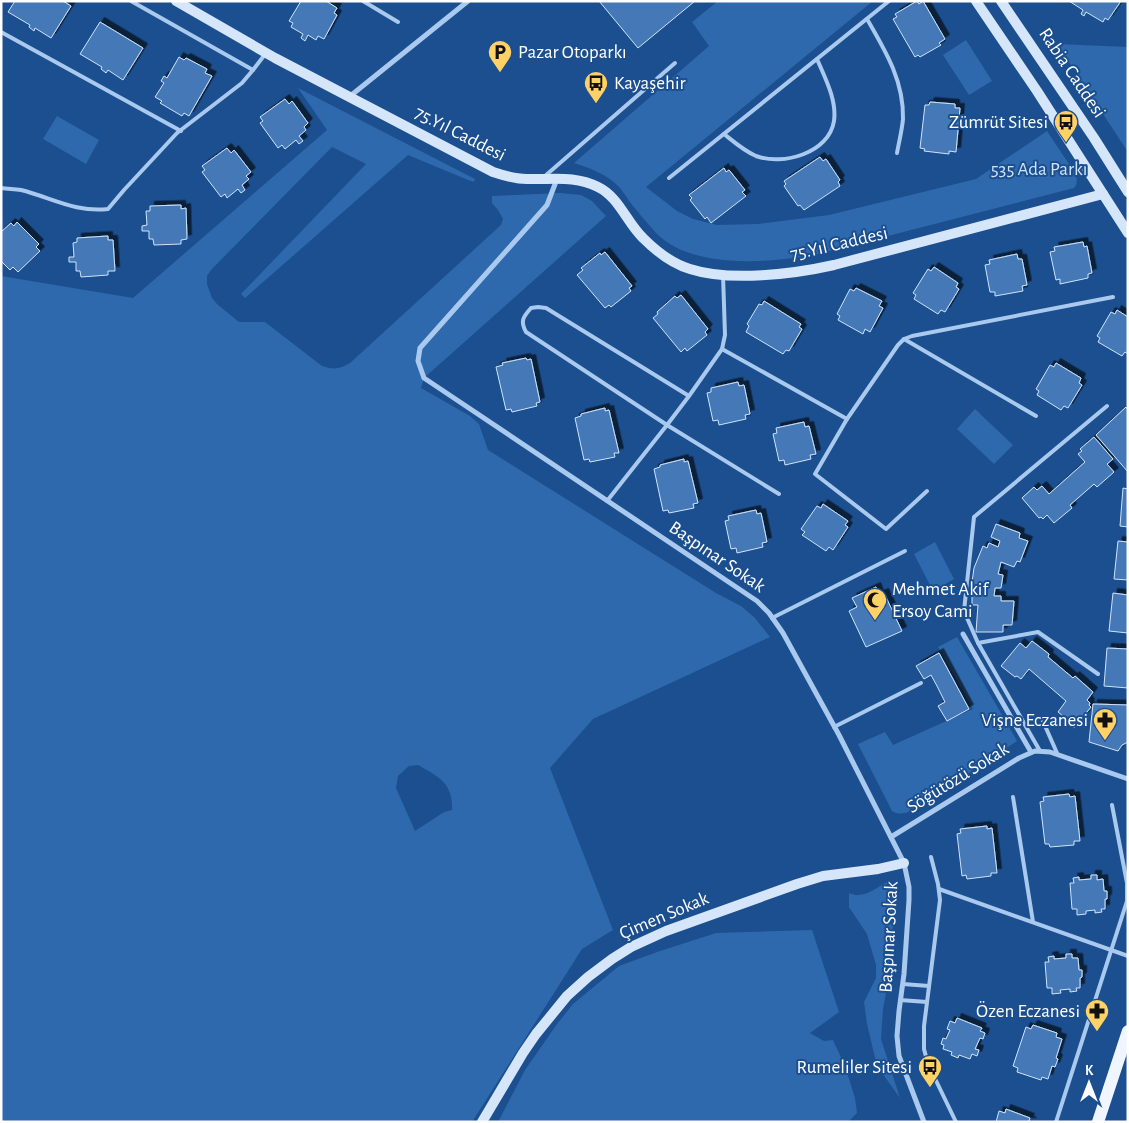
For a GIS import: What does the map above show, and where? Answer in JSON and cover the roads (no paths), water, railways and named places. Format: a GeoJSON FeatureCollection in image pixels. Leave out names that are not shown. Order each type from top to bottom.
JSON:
{"type":"FeatureCollection","features":[{"type":"Feature","properties":{"kind":"main road"},"geometry":{"type":"LineString","coordinates":[[1098,1122],[1128,1031]]}},
{"type":"Feature","properties":{"kind":"street","name":"75.Yıl Caddesi"},"geometry":{"type":"LineString","coordinates":[[176,1],[266,53],[494,172],[509,178],[527,180],[557,178],[598,186],[609,195],[641,237],[655,249],[678,264],[701,272],[723,275],[760,275],[809,271],[1103,194]]}},
{"type":"Feature","properties":{"kind":"street"},"geometry":{"type":"LineString","coordinates":[[349,97],[468,1]]}},
{"type":"Feature","properties":{"kind":"street","name":"Rabia Caddesi"},"geometry":{"type":"LineString","coordinates":[[976,1],[1128,232]]}},
{"type":"Feature","properties":{"kind":"street","name":"Rabia Caddesi"},"geometry":{"type":"LineString","coordinates":[[1001,1],[1094,138],[1128,192]]}},
{"type":"Feature","properties":{"kind":"street","name":"Başpınar Sokak"},"geometry":{"type":"LineString","coordinates":[[557,178],[548,205],[420,348],[418,361],[424,378],[757,601],[783,633],[904,863],[909,887],[909,900],[897,1036],[899,1056],[924,1122]]}},
{"type":"Feature","properties":{"kind":"street"},"geometry":{"type":"LineString","coordinates":[[963,634],[1031,752]]}},
{"type":"Feature","properties":{"kind":"street","name":"Söğütözü Sokak"},"geometry":{"type":"LineString","coordinates":[[892,837],[1031,752],[1057,753],[1128,779]]}},
{"type":"Feature","properties":{"kind":"street","name":"Çimen Sokak"},"geometry":{"type":"LineString","coordinates":[[482,1122],[523,1053],[562,1002],[588,977],[631,947],[674,928],[797,884],[823,876],[878,869],[904,863]]}},
{"type":"Feature","properties":{"kind":"lane"},"geometry":{"type":"LineString","coordinates":[[131,1],[253,70]]}},
{"type":"Feature","properties":{"kind":"lane"},"geometry":{"type":"LineString","coordinates":[[363,1],[398,22]]}},
{"type":"Feature","properties":{"kind":"lane"},"geometry":{"type":"LineString","coordinates":[[669,178],[889,1]]}},
{"type":"Feature","properties":{"kind":"lane"},"geometry":{"type":"LineString","coordinates":[[867,19],[892,64],[902,95],[903,120],[897,153]]}},
{"type":"Feature","properties":{"kind":"lane"},"geometry":{"type":"LineString","coordinates":[[1,32],[182,131]]}},
{"type":"Feature","properties":{"kind":"lane"},"geometry":{"type":"LineString","coordinates":[[1,188],[20,190],[84,209],[108,209],[177,133],[242,83],[266,53]]}},
{"type":"Feature","properties":{"kind":"lane"},"geometry":{"type":"LineString","coordinates":[[724,134],[756,156],[774,159],[789,158],[806,153],[822,144],[831,133],[834,120],[831,94],[817,59]]}},
{"type":"Feature","properties":{"kind":"lane"},"geometry":{"type":"LineString","coordinates":[[541,179],[676,63]]}},
{"type":"Feature","properties":{"kind":"lane"},"geometry":{"type":"LineString","coordinates":[[607,501],[689,396],[722,349],[725,335],[723,275]]}},
{"type":"Feature","properties":{"kind":"lane"},"geometry":{"type":"LineString","coordinates":[[927,491],[886,529],[815,474],[847,419],[898,345],[904,339],[912,336],[1113,297]]}},
{"type":"Feature","properties":{"kind":"lane"},"geometry":{"type":"LineString","coordinates":[[689,396],[546,308],[531,308],[524,316],[522,325],[526,332],[667,425],[779,494]]}},
{"type":"Feature","properties":{"kind":"lane"},"geometry":{"type":"LineString","coordinates":[[904,339],[1036,416]]}},
{"type":"Feature","properties":{"kind":"lane"},"geometry":{"type":"LineString","coordinates":[[722,349],[847,419]]}},
{"type":"Feature","properties":{"kind":"lane"},"geometry":{"type":"LineString","coordinates":[[1040,751],[978,643],[964,611],[974,517],[1107,406]]}},
{"type":"Feature","properties":{"kind":"lane"},"geometry":{"type":"LineString","coordinates":[[772,618],[905,552]]}},
{"type":"Feature","properties":{"kind":"lane"},"geometry":{"type":"LineString","coordinates":[[978,643],[1038,632],[1098,674]]}},
{"type":"Feature","properties":{"kind":"lane"},"geometry":{"type":"LineString","coordinates":[[834,727],[921,683]]}},
{"type":"Feature","properties":{"kind":"lane"},"geometry":{"type":"LineString","coordinates":[[1042,719],[1057,753]]}},
{"type":"Feature","properties":{"kind":"lane"},"geometry":{"type":"LineString","coordinates":[[1014,797],[1033,922]]}},
{"type":"Feature","properties":{"kind":"lane"},"geometry":{"type":"LineString","coordinates":[[1056,1122],[1127,901],[1127,883],[1112,805]]}},
{"type":"Feature","properties":{"kind":"lane"},"geometry":{"type":"LineString","coordinates":[[931,858],[940,900],[924,1026],[924,1049],[928,1064],[956,1122]]}},
{"type":"Feature","properties":{"kind":"lane"},"geometry":{"type":"LineString","coordinates":[[939,889],[1128,956]]}},
{"type":"Feature","properties":{"kind":"lane"},"geometry":{"type":"LineString","coordinates":[[903,984],[929,986]]}},
{"type":"Feature","properties":{"kind":"lane"},"geometry":{"type":"LineString","coordinates":[[900,1000],[927,1002]]}},
{"type":"Feature","properties":{"kind":"place","name":"Pazar Otoparkı"},"geometry":{"type":"Point","coordinates":[500,73]}},
{"type":"Feature","properties":{"kind":"place","name":"Kayaşehir"},"geometry":{"type":"Point","coordinates":[596,104]}},
{"type":"Feature","properties":{"kind":"place","name":"Zümrüt Sitesi"},"geometry":{"type":"Point","coordinates":[1066,143]}},
{"type":"Feature","properties":{"kind":"place","name":"Mehmet Akif Ersoy Cami"},"geometry":{"type":"Point","coordinates":[875,621]}},
{"type":"Feature","properties":{"kind":"place","name":"Vişne Eczanesi"},"geometry":{"type":"Point","coordinates":[1105,741]}},
{"type":"Feature","properties":{"kind":"place","name":"Özen Eczanesi"},"geometry":{"type":"Point","coordinates":[1097,1032]}},
{"type":"Feature","properties":{"kind":"place","name":"Rumeliler Sitesi"},"geometry":{"type":"Point","coordinates":[930,1088]}},
{"type":"Feature","properties":{"kind":"park label","name":"535 Ada Parkı"},"geometry":{"type":"Point","coordinates":[1039,169]}}]}
